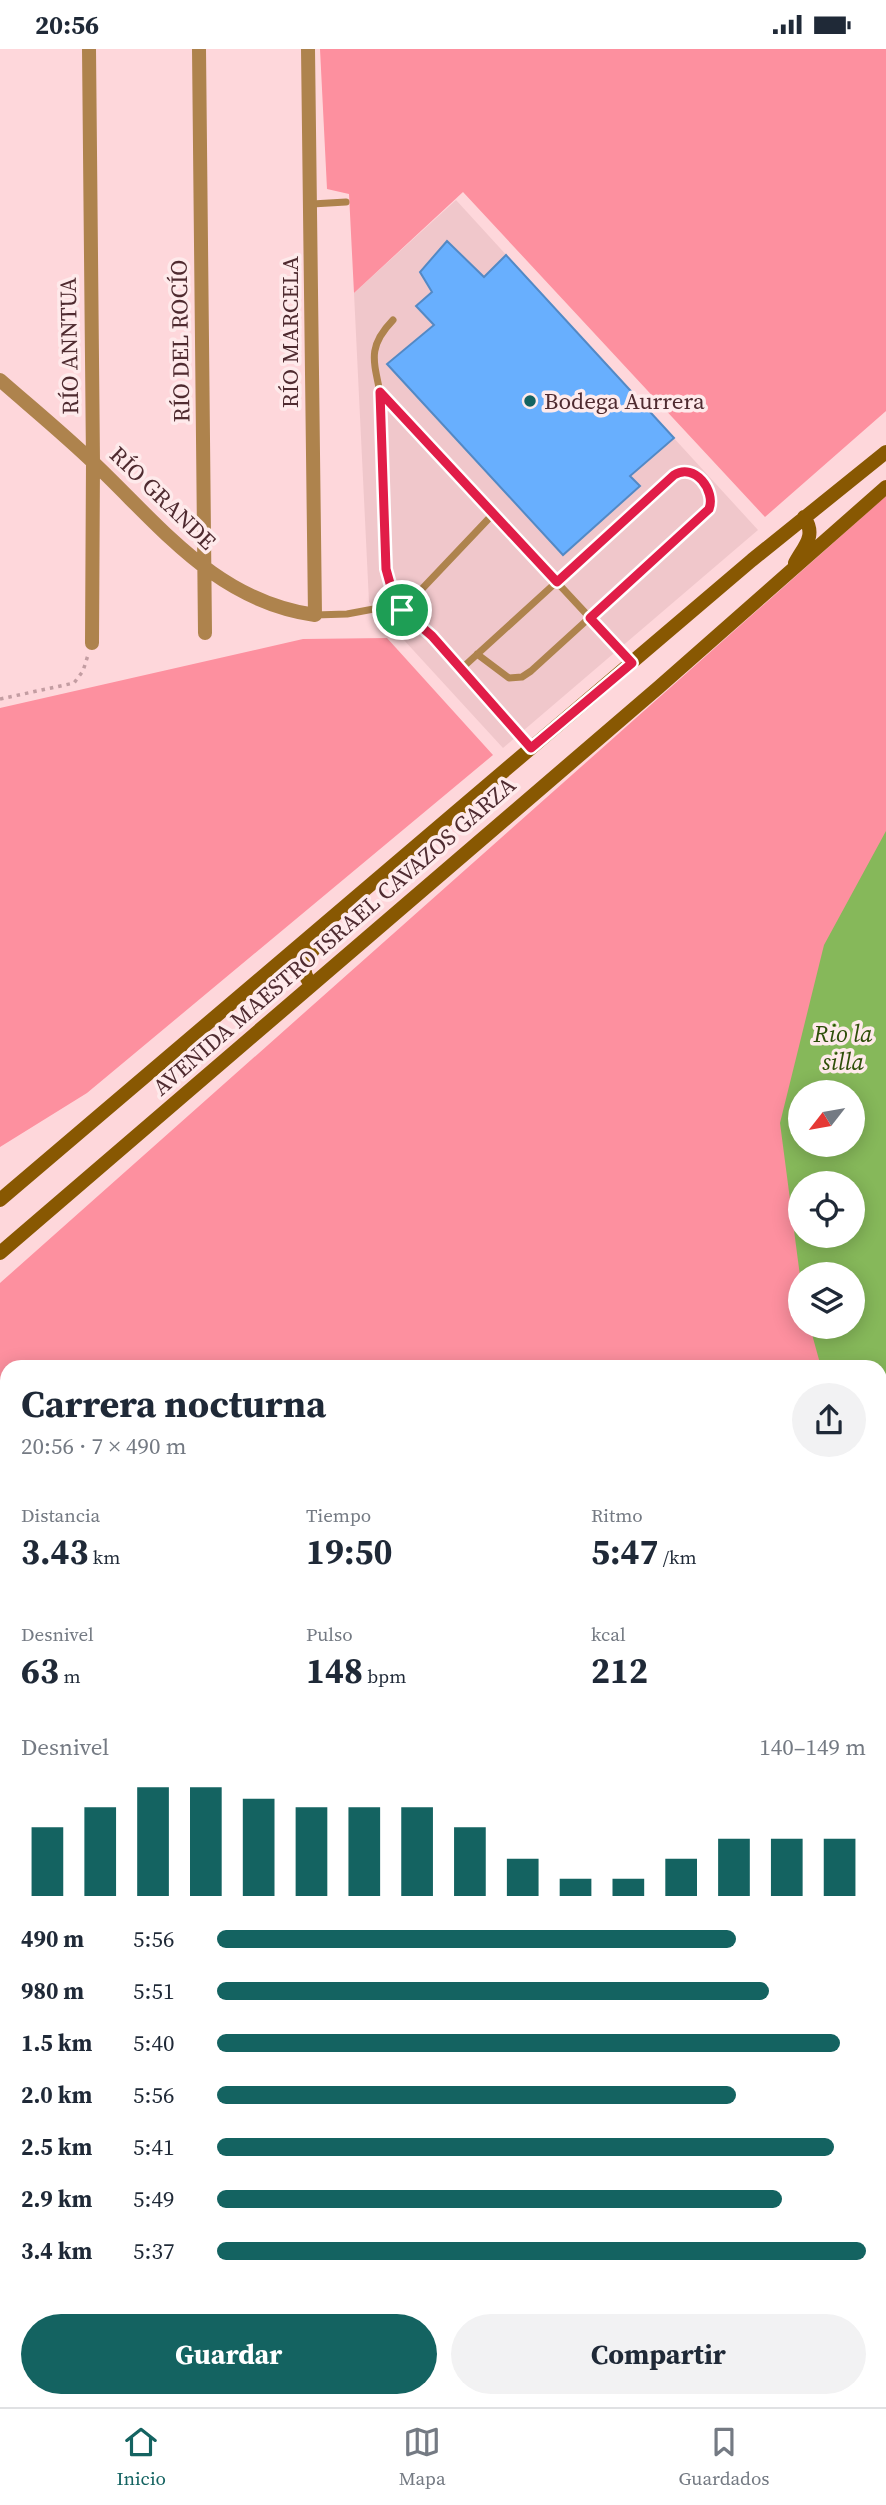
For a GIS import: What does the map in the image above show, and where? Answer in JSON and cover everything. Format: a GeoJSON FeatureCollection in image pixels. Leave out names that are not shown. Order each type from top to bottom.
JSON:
{"type":"FeatureCollection","features":[{"type":"Feature","properties":{"kind":"main road","name":"AVENIDA MAESTRO ISRAEL CAVAZOS GARZA"},"geometry":{"type":"LineString","coordinates":[[0,1200],[804,517],[886,452]]}},
{"type":"Feature","properties":{"kind":"main road","name":"AVENIDA MAESTRO ISRAEL CAVAZOS GARZA"},"geometry":{"type":"LineString","coordinates":[[0,1253],[790,574],[886,487]]}},
{"type":"Feature","properties":{"kind":"main road"},"geometry":{"type":"LineString","coordinates":[[790,574],[811,535],[804,517]]}},
{"type":"Feature","properties":{"kind":"main road"},"geometry":{"type":"LineString","coordinates":[[312,985],[305,976],[307,957],[336,926],[344,909]]}},
{"type":"Feature","properties":{"kind":"street","name":"RÍO ANNTUA"},"geometry":{"type":"LineString","coordinates":[[89,49],[92,643]]}},
{"type":"Feature","properties":{"kind":"street","name":"RÍO DEL ROCÍO"},"geometry":{"type":"LineString","coordinates":[[199,49],[205,633]]}},
{"type":"Feature","properties":{"kind":"street","name":"RÍO MARCELA"},"geometry":{"type":"LineString","coordinates":[[308,49],[315,615]]}},
{"type":"Feature","properties":{"kind":"street","name":"RÍO GRANDE"},"geometry":{"type":"LineString","coordinates":[[0,380],[93,462],[206,570],[263,603],[315,615]]}},
{"type":"Feature","properties":{"kind":"lane"},"geometry":{"type":"LineString","coordinates":[[312,204],[346,202]]}},
{"type":"Feature","properties":{"kind":"lane"},"geometry":{"type":"LineString","coordinates":[[393,320],[376,342],[374,364],[380,392],[386,569],[391,587],[402,610],[432,636],[531,748]]}},
{"type":"Feature","properties":{"kind":"lane"},"geometry":{"type":"LineString","coordinates":[[380,392],[632,663]]}},
{"type":"Feature","properties":{"kind":"lane"},"geometry":{"type":"LineString","coordinates":[[461,669],[477,654],[557,582],[674,475],[684,470],[697,476],[710,496],[709,509],[522,677],[509,678],[477,654]]}},
{"type":"Feature","properties":{"kind":"lane"},"geometry":{"type":"LineString","coordinates":[[402,610],[494,513]]}},
{"type":"Feature","properties":{"kind":"lane"},"geometry":{"type":"LineString","coordinates":[[315,615],[347,614],[379,608],[402,610]]}},
{"type":"Feature","properties":{"kind":"path"},"geometry":{"type":"LineString","coordinates":[[0,699],[74,683],[83,671],[92,643]]}},
{"type":"Feature","properties":{"kind":"shaded area"},"geometry":{"type":"Polygon","coordinates":[[[320,49],[886,49],[886,411],[765,517],[463,192],[354,293],[349,194],[327,189],[320,49]]]}},
{"type":"Feature","properties":{"kind":"shaded area"},"geometry":{"type":"Polygon","coordinates":[[[456,200],[758,530],[503,748],[369,602],[354,293],[456,200]]]}},
{"type":"Feature","properties":{"kind":"shaded area"},"geometry":{"type":"Polygon","coordinates":[[[886,496],[886,938],[807,1080],[788,1080],[788,1157],[800,1157],[800,1171],[788,1171],[788,1248],[800,1248],[800,1262],[788,1262],[788,1339],[851,1339],[854,1360],[0,1360],[0,1283],[886,496]]]}},
{"type":"Feature","properties":{"kind":"shaded area"},"geometry":{"type":"Polygon","coordinates":[[[387,638],[493,755],[87,1093],[0,1147],[0,708],[303,639],[387,638]]]}},
{"type":"Feature","properties":{"kind":"water","name":"Rio la silla"},"geometry":{"type":"Polygon","coordinates":[[[886,831],[886,1360],[819,1360],[813,1339],[865,1339],[865,1262],[798,1262],[796,1248],[865,1248],[865,1171],[788,1171],[788,1184],[780,1123],[788,1091],[788,1157],[865,1157],[865,1080],[791,1080],[824,945],[886,831]]]}},
{"type":"Feature","properties":{"kind":"building","name":"Bodega Aurrera"},"geometry":{"type":"Polygon","coordinates":[[[447,241],[484,277],[506,255],[674,438],[630,476],[640,486],[563,555],[387,364],[434,325],[416,306],[432,292],[420,272],[447,241]]]}},
{"type":"Feature","properties":{"kind":"place","name":"Bodega Aurrera"},"geometry":{"type":"Point","coordinates":[530,401]}},
{"type":"Feature","properties":{"kind":"route"},"geometry":{"type":"LineString","coordinates":[[380,392],[557,582],[678,472],[691,471],[710,496],[709,509],[590,618],[632,663],[531,748],[432,636],[402,610],[386,569],[380,392]]}}]}
